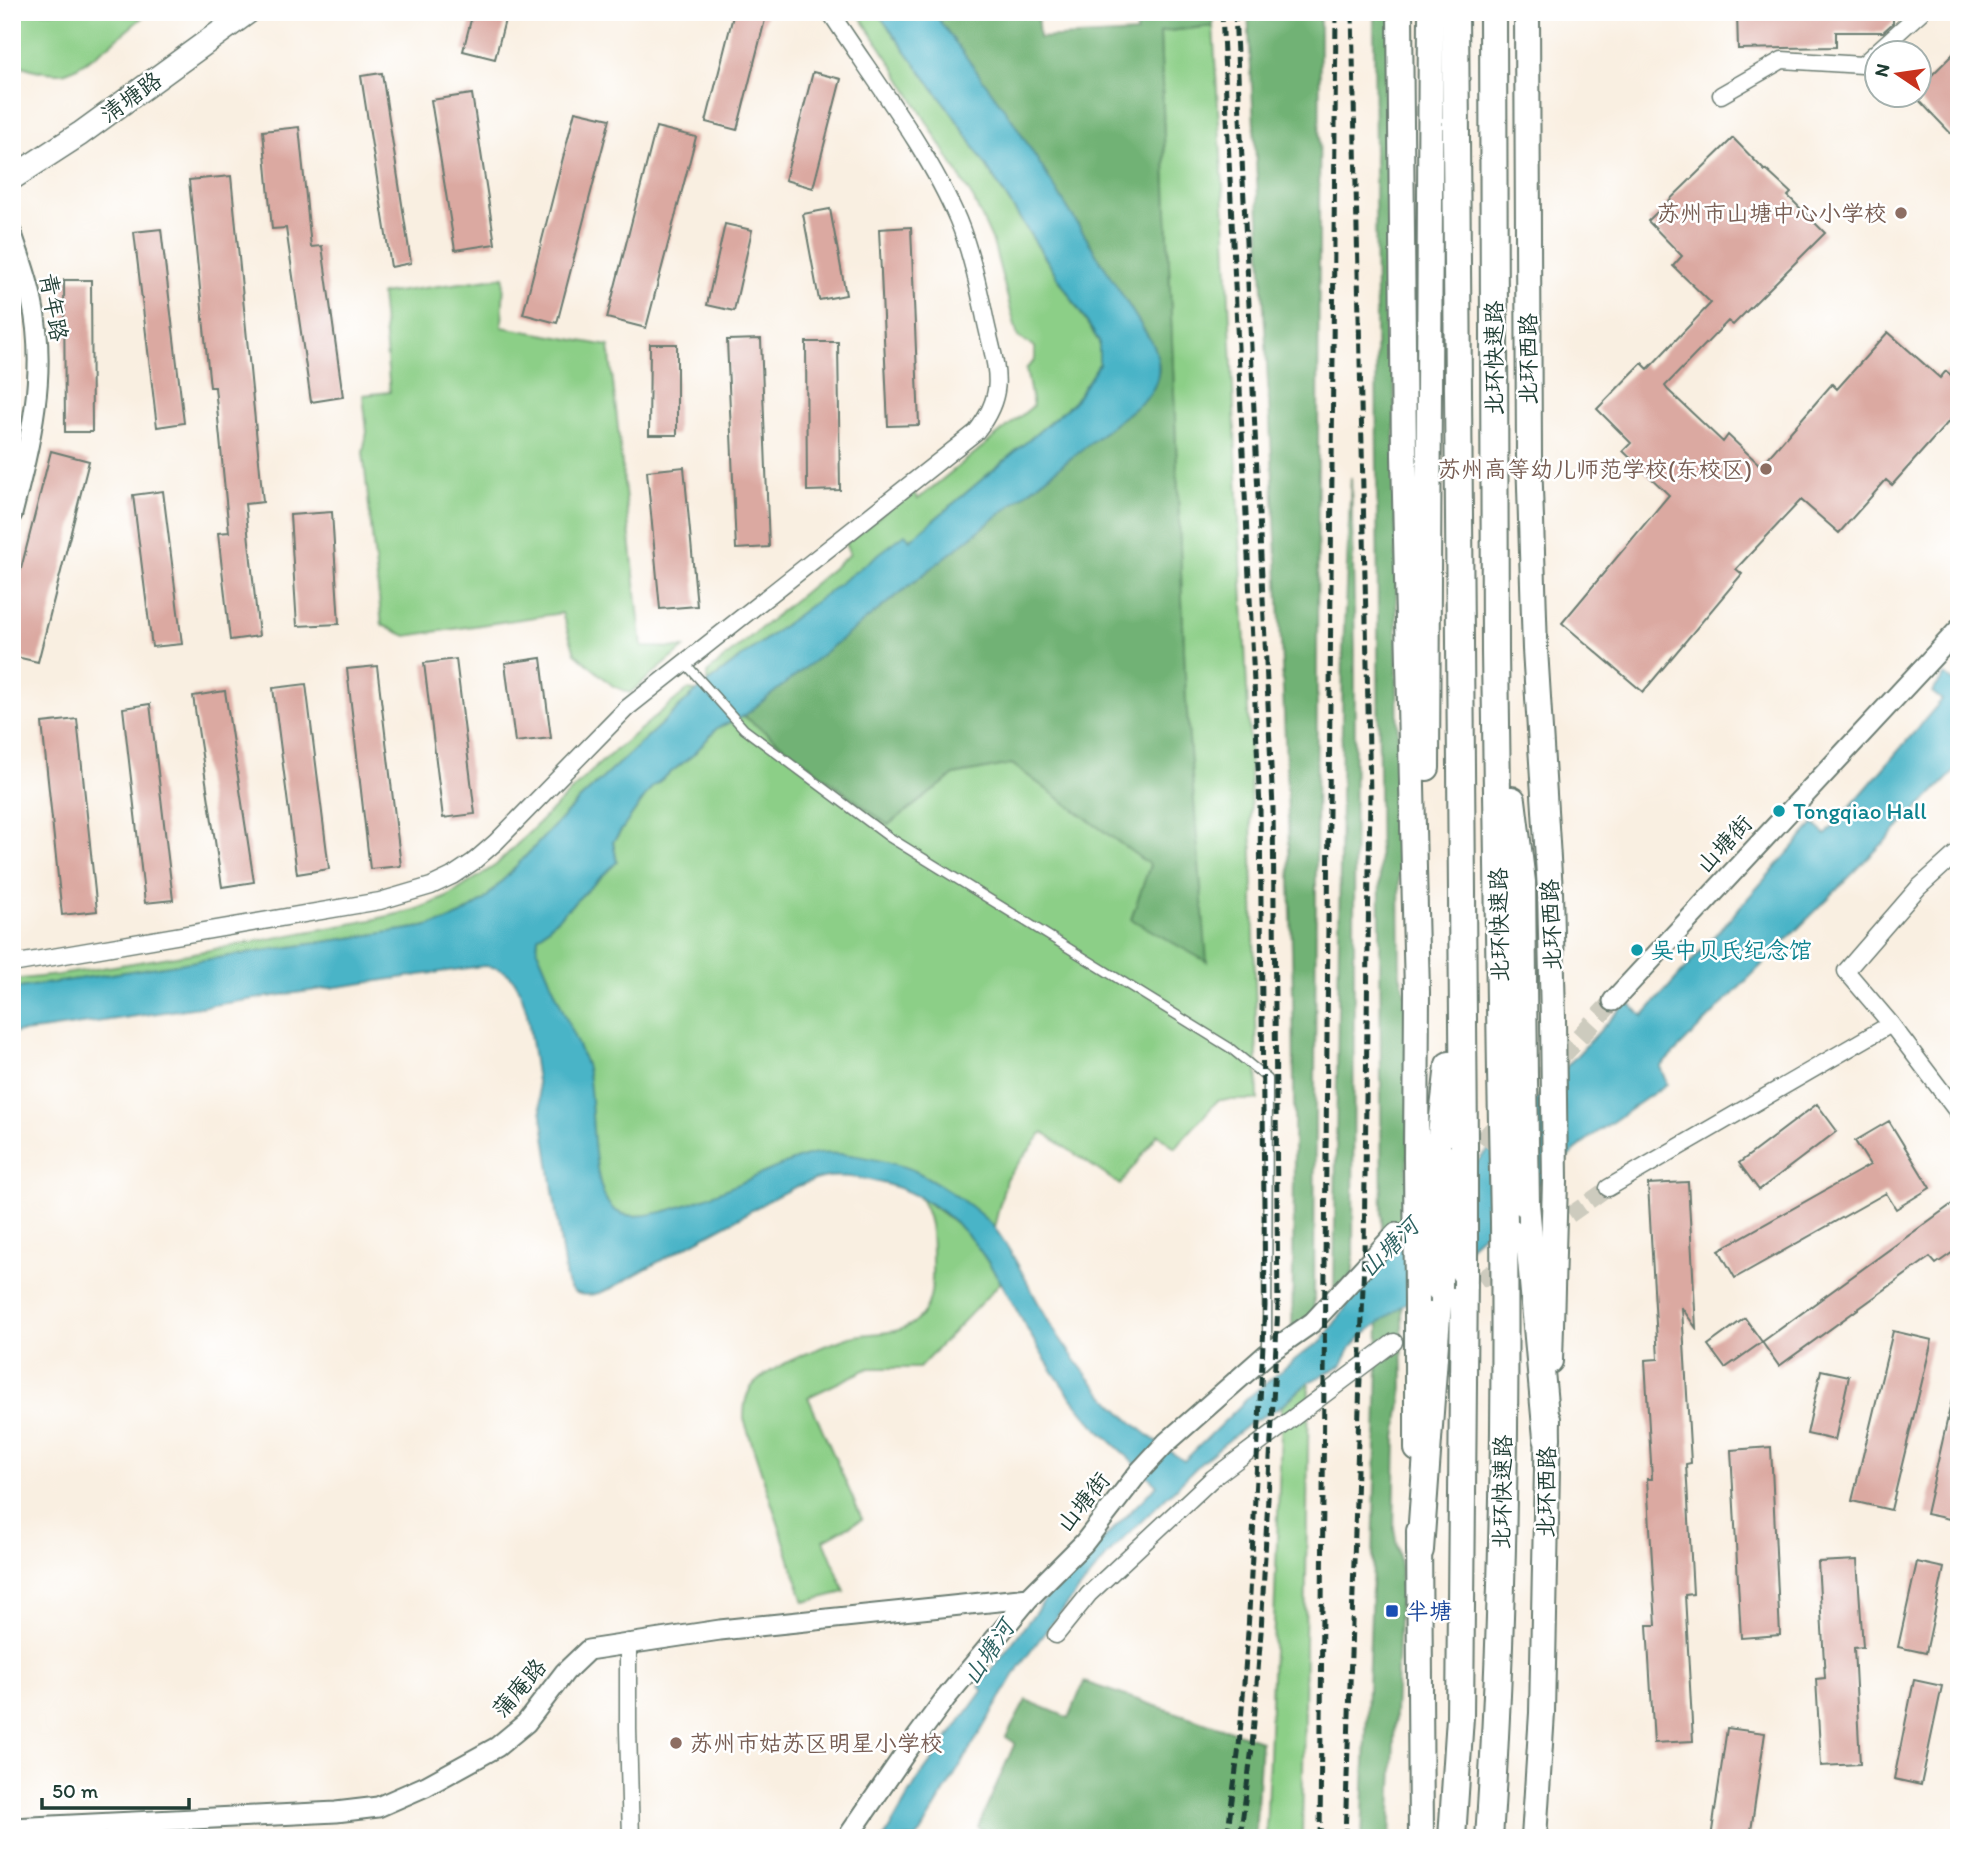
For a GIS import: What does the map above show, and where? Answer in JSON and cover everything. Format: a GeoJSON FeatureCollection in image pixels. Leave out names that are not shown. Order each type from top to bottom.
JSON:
{"type":"FeatureCollection","features":[{"type":"Feature","properties":{"kind":"highway","name":"北环快速路"},"geometry":{"type":"LineString","coordinates":[[1452,1838],[1460,1717],[1464,1272],[1440,1152],[1462,952],[1455,12]]}},
{"type":"Feature","properties":{"kind":"highway","name":"北环快速路"},"geometry":{"type":"LineString","coordinates":[[1489,1838],[1497,1719],[1505,1343],[1504,1222],[1521,882],[1495,652],[1493,12]]}},
{"type":"Feature","properties":{"kind":"highway"},"geometry":{"type":"LineString","coordinates":[[1512,1076],[1547,1438]]}},
{"type":"Feature","properties":{"kind":"highway"},"geometry":{"type":"LineString","coordinates":[[1420,1550],[1428,1296],[1440,1152]]}},
{"type":"Feature","properties":{"kind":"main road","name":"清塘路"},"geometry":{"type":"LineString","coordinates":[[12,178],[80,134],[248,12]]}},
{"type":"Feature","properties":{"kind":"main road"},"geometry":{"type":"LineString","coordinates":[[1400,12],[1404,455],[1417,992],[1440,1152]]}},
{"type":"Feature","properties":{"kind":"main road"},"geometry":{"type":"LineString","coordinates":[[1417,992],[1427,807],[1429,693],[1431,12]]}},
{"type":"Feature","properties":{"kind":"main road","name":"北环西路"},"geometry":{"type":"LineString","coordinates":[[1527,12],[1528,455],[1535,649],[1550,891],[1555,1181],[1542,1713],[1534,1838]]}},
{"type":"Feature","properties":{"kind":"main road"},"geometry":{"type":"LineString","coordinates":[[1420,1550],[1421,1838]]}},
{"type":"Feature","properties":{"kind":"street"},"geometry":{"type":"LineString","coordinates":[[12,964],[380,901],[431,886],[452,876],[474,862],[496,842],[612,722],[965,442],[985,421],[992,411],[997,374],[959,222],[926,158],[830,12]]}},
{"type":"Feature","properties":{"kind":"street"},"geometry":{"type":"LineString","coordinates":[[1721,95],[1782,60],[1862,65],[1921,12]]}},
{"type":"Feature","properties":{"kind":"street","name":"青年路"},"geometry":{"type":"LineString","coordinates":[[12,234],[33,301],[39,371],[33,426],[12,514]]}},
{"type":"Feature","properties":{"kind":"street","name":"山塘街"},"geometry":{"type":"LineString","coordinates":[[1613,1001],[1959,629]]}},
{"type":"Feature","properties":{"kind":"street"},"geometry":{"type":"LineString","coordinates":[[1959,850],[1918,888],[1846,971],[1891,1024],[1959,1114]]}},
{"type":"Feature","properties":{"kind":"street"},"geometry":{"type":"LineString","coordinates":[[1608,1188],[1891,1024]]}},
{"type":"Feature","properties":{"kind":"street","name":"山塘街"},"geometry":{"type":"LineString","coordinates":[[847,1838],[938,1709],[1029,1598],[1084,1543],[1139,1472],[1166,1443],[1267,1354],[1313,1322],[1396,1233]]}},
{"type":"Feature","properties":{"kind":"street"},"geometry":{"type":"LineString","coordinates":[[1056,1635],[1089,1594],[1213,1478],[1394,1342]]}},
{"type":"Feature","properties":{"kind":"street","name":"蒲庵路"},"geometry":{"type":"LineString","coordinates":[[12,1828],[336,1812],[378,1807],[426,1786],[497,1747],[526,1723],[565,1671],[588,1650],[720,1630],[1029,1598]]}},
{"type":"Feature","properties":{"kind":"street"},"geometry":{"type":"LineString","coordinates":[[628,1642],[631,1838]]}},
{"type":"Feature","properties":{"kind":"lane"},"geometry":{"type":"LineString","coordinates":[[685,663],[737,721],[782,759],[888,837],[1230,1048],[1268,1079],[1267,1354]]}},
{"type":"Feature","properties":{"kind":"green space"},"geometry":{"type":"Polygon","coordinates":[[[12,12],[149,12],[80,65],[69,71],[54,73],[12,62],[12,12]]]}},
{"type":"Feature","properties":{"kind":"green space"},"geometry":{"type":"Polygon","coordinates":[[[857,12],[877,12],[954,116],[1099,342],[1099,364],[1074,402],[910,540],[905,535],[707,683],[707,673],[850,554],[845,544],[912,490],[918,499],[1033,406],[1026,369],[1035,359],[1035,347],[1018,337],[993,242],[974,200],[857,12]]]}},
{"type":"Feature","properties":{"kind":"green space"},"geometry":{"type":"Polygon","coordinates":[[[933,12],[1037,12],[1039,38],[1137,33],[1136,12],[1212,12],[1213,26],[1160,32],[1186,701],[1207,962],[1131,919],[1150,865],[1012,764],[954,775],[888,825],[744,716],[1142,402],[1158,376],[1159,363],[1154,346],[1013,121],[933,12]]]}},
{"type":"Feature","properties":{"kind":"green space"},"geometry":{"type":"Polygon","coordinates":[[[1248,12],[1320,12],[1314,1312],[1292,1333],[1294,1079],[1290,871],[1248,12]]]}},
{"type":"Feature","properties":{"kind":"green space"},"geometry":{"type":"Polygon","coordinates":[[[1374,12],[1391,12],[1400,975],[1410,1008],[1407,1212],[1382,1239],[1374,12]]]}},
{"type":"Feature","properties":{"kind":"green space"},"geometry":{"type":"Polygon","coordinates":[[[1213,26],[1226,236],[1249,732],[1258,1100],[1218,1100],[1175,1148],[1158,1134],[1120,1185],[1043,1132],[1006,1179],[994,1228],[960,1200],[889,1163],[693,1203],[644,1216],[615,1211],[601,1187],[537,949],[538,937],[617,862],[613,842],[652,787],[693,755],[717,728],[744,716],[888,825],[954,775],[1012,764],[1150,865],[1206,961],[1186,701],[1160,32],[1213,26]]]}},
{"type":"Feature","properties":{"kind":"green space"},"geometry":{"type":"Polygon","coordinates":[[[504,277],[502,327],[609,346],[642,647],[684,648],[630,693],[613,686],[575,653],[562,613],[406,636],[382,625],[363,452],[367,432],[363,395],[390,392],[381,294],[504,277]]]}},
{"type":"Feature","properties":{"kind":"green space"},"geometry":{"type":"Polygon","coordinates":[[[1351,478],[1355,649],[1353,1273],[1334,1291],[1343,651],[1351,478]]]}},
{"type":"Feature","properties":{"kind":"green space"},"geometry":{"type":"Polygon","coordinates":[[[687,690],[697,691],[578,801],[484,900],[461,915],[423,927],[12,989],[12,980],[188,954],[371,920],[415,910],[447,897],[496,865],[598,765],[687,690]]]}},
{"type":"Feature","properties":{"kind":"green space"},"geometry":{"type":"Polygon","coordinates":[[[916,1194],[971,1237],[1001,1282],[919,1368],[869,1368],[808,1397],[862,1519],[824,1540],[845,1592],[804,1602],[744,1419],[746,1401],[754,1384],[786,1363],[850,1337],[906,1327],[921,1316],[928,1304],[931,1290],[932,1243],[928,1217],[916,1194]]]}},
{"type":"Feature","properties":{"kind":"green space"},"geometry":{"type":"Polygon","coordinates":[[[1402,1305],[1403,1388],[1396,1438],[1394,1528],[1401,1569],[1390,1838],[1362,1838],[1379,1322],[1402,1305]]]}},
{"type":"Feature","properties":{"kind":"green space"},"geometry":{"type":"Polygon","coordinates":[[[1309,1382],[1302,1838],[1266,1838],[1282,1406],[1309,1382]]]}},
{"type":"Feature","properties":{"kind":"green space"},"geometry":{"type":"Polygon","coordinates":[[[1084,1682],[1261,1741],[1255,1838],[996,1838],[978,1827],[1015,1743],[1006,1737],[1026,1700],[1069,1718],[1084,1682]]]}},
{"type":"Feature","properties":{"kind":"water"},"geometry":{"type":"Polygon","coordinates":[[[877,12],[933,12],[1013,121],[1154,346],[1158,376],[1153,389],[1142,402],[744,716],[717,728],[693,755],[652,787],[613,842],[617,862],[538,937],[537,949],[587,1068],[596,1162],[605,1197],[612,1208],[628,1215],[651,1214],[678,1207],[811,1155],[858,1156],[915,1171],[954,1194],[996,1230],[1011,1252],[1052,1328],[1090,1379],[1127,1418],[1184,1461],[1250,1396],[1321,1342],[1382,1257],[1401,1243],[1627,1002],[1643,1016],[1814,824],[1826,835],[1942,700],[1932,692],[1945,675],[1959,686],[1959,767],[1660,1067],[1667,1084],[1589,1138],[1411,1299],[1364,1334],[1351,1347],[1342,1365],[1309,1382],[1277,1409],[1250,1423],[1203,1461],[1113,1549],[1019,1667],[917,1838],[884,1838],[917,1781],[983,1690],[979,1687],[1049,1594],[1157,1485],[1099,1430],[1077,1405],[1038,1348],[989,1263],[970,1238],[947,1215],[920,1197],[886,1184],[847,1177],[823,1178],[776,1196],[612,1288],[585,1295],[573,1291],[566,1279],[527,1013],[514,979],[493,967],[482,966],[12,1033],[12,989],[423,927],[461,915],[484,900],[578,801],[697,691],[905,534],[910,540],[1074,402],[1099,364],[1099,341],[954,116],[877,12]]]}},
{"type":"Feature","properties":{"kind":"building"},"geometry":{"type":"Polygon","coordinates":[[[473,12],[507,12],[495,59],[463,51],[473,12]]]}},
{"type":"Feature","properties":{"kind":"building"},"geometry":{"type":"Polygon","coordinates":[[[734,12],[767,12],[737,130],[706,122],[734,12]]]}},
{"type":"Feature","properties":{"kind":"building"},"geometry":{"type":"Polygon","coordinates":[[[1737,12],[1893,12],[1893,23],[1883,32],[1836,32],[1836,47],[1738,49],[1737,12]]]}},
{"type":"Feature","properties":{"kind":"building"},"geometry":{"type":"Polygon","coordinates":[[[1959,48],[1959,142],[1926,108],[1932,108],[1932,75],[1959,48]]]}},
{"type":"Feature","properties":{"kind":"building"},"geometry":{"type":"Polygon","coordinates":[[[813,72],[841,79],[813,188],[785,180],[813,72]]]}},
{"type":"Feature","properties":{"kind":"building"},"geometry":{"type":"Polygon","coordinates":[[[382,73],[411,263],[391,267],[361,76],[382,73]]]}},
{"type":"Feature","properties":{"kind":"building"},"geometry":{"type":"Polygon","coordinates":[[[472,94],[495,244],[455,250],[431,100],[472,94]]]}},
{"type":"Feature","properties":{"kind":"building"},"geometry":{"type":"Polygon","coordinates":[[[575,111],[610,119],[557,323],[523,314],[575,111]]]}},
{"type":"Feature","properties":{"kind":"building"},"geometry":{"type":"Polygon","coordinates":[[[299,127],[311,247],[322,246],[343,397],[311,402],[286,228],[272,229],[263,131],[299,127]]]}},
{"type":"Feature","properties":{"kind":"building"},"geometry":{"type":"Polygon","coordinates":[[[656,127],[696,137],[646,328],[607,318],[656,127]]]}},
{"type":"Feature","properties":{"kind":"building"},"geometry":{"type":"Polygon","coordinates":[[[1733,138],[1791,193],[1788,196],[1825,233],[1733,325],[1728,321],[1665,386],[1668,390],[1723,442],[1728,435],[1761,466],[1832,384],[1837,389],[1888,332],[1940,378],[1946,371],[1959,382],[1959,410],[1892,485],[1886,480],[1839,533],[1801,500],[1736,569],[1742,574],[1643,692],[1562,623],[1669,495],[1623,451],[1631,443],[1597,409],[1642,363],[1648,369],[1711,303],[1673,266],[1682,256],[1648,221],[1733,138]]]}},
{"type":"Feature","properties":{"kind":"building"},"geometry":{"type":"Polygon","coordinates":[[[231,176],[263,502],[245,504],[259,636],[230,640],[218,533],[229,532],[215,387],[210,387],[189,180],[231,176]]]}},
{"type":"Feature","properties":{"kind":"building"},"geometry":{"type":"Polygon","coordinates":[[[830,209],[846,295],[819,300],[803,214],[830,209]]]}},
{"type":"Feature","properties":{"kind":"building"},"geometry":{"type":"Polygon","coordinates":[[[725,224],[752,230],[734,311],[707,305],[725,224]]]}},
{"type":"Feature","properties":{"kind":"building"},"geometry":{"type":"Polygon","coordinates":[[[911,227],[919,425],[888,426],[879,229],[911,227]]]}},
{"type":"Feature","properties":{"kind":"building"},"geometry":{"type":"Polygon","coordinates":[[[161,229],[184,423],[157,427],[134,232],[161,229]]]}},
{"type":"Feature","properties":{"kind":"building"},"geometry":{"type":"Polygon","coordinates":[[[64,280],[91,280],[92,432],[65,432],[64,280]]]}},
{"type":"Feature","properties":{"kind":"building"},"geometry":{"type":"Polygon","coordinates":[[[761,339],[769,547],[736,549],[727,340],[761,339]]]}},
{"type":"Feature","properties":{"kind":"building"},"geometry":{"type":"Polygon","coordinates":[[[806,342],[838,342],[840,490],[807,491],[806,342]]]}},
{"type":"Feature","properties":{"kind":"building"},"geometry":{"type":"Polygon","coordinates":[[[650,344],[677,344],[677,435],[649,435],[650,344]]]}},
{"type":"Feature","properties":{"kind":"building"},"geometry":{"type":"Polygon","coordinates":[[[51,451],[89,461],[38,662],[12,656],[12,604],[51,451]]]}},
{"type":"Feature","properties":{"kind":"building"},"geometry":{"type":"Polygon","coordinates":[[[684,467],[697,606],[660,609],[647,471],[684,467]]]}},
{"type":"Feature","properties":{"kind":"building"},"geometry":{"type":"Polygon","coordinates":[[[163,491],[182,644],[152,647],[133,495],[163,491]]]}},
{"type":"Feature","properties":{"kind":"building"},"geometry":{"type":"Polygon","coordinates":[[[332,512],[339,624],[297,626],[290,515],[332,512]]]}},
{"type":"Feature","properties":{"kind":"building"},"geometry":{"type":"Polygon","coordinates":[[[541,658],[551,738],[515,742],[505,663],[541,658]]]}},
{"type":"Feature","properties":{"kind":"building"},"geometry":{"type":"Polygon","coordinates":[[[456,659],[475,814],[443,818],[424,663],[456,659]]]}},
{"type":"Feature","properties":{"kind":"building"},"geometry":{"type":"Polygon","coordinates":[[[377,666],[401,866],[370,869],[347,669],[377,666]]]}},
{"type":"Feature","properties":{"kind":"building"},"geometry":{"type":"Polygon","coordinates":[[[306,684],[329,869],[297,874],[273,688],[306,684]]]}},
{"type":"Feature","properties":{"kind":"building"},"geometry":{"type":"Polygon","coordinates":[[[225,691],[254,882],[222,887],[193,696],[225,691]]]}},
{"type":"Feature","properties":{"kind":"building"},"geometry":{"type":"Polygon","coordinates":[[[150,704],[173,900],[145,903],[123,708],[150,704]]]}},
{"type":"Feature","properties":{"kind":"building"},"geometry":{"type":"Polygon","coordinates":[[[77,719],[97,911],[62,915],[42,723],[77,719]]]}},
{"type":"Feature","properties":{"kind":"building"},"geometry":{"type":"Polygon","coordinates":[[[1817,1104],[1837,1131],[1759,1190],[1739,1163],[1817,1104]]]}},
{"type":"Feature","properties":{"kind":"building"},"geometry":{"type":"Polygon","coordinates":[[[1889,1121],[1930,1188],[1896,1209],[1886,1193],[1735,1278],[1719,1250],[1870,1165],[1855,1141],[1889,1121]]]}},
{"type":"Feature","properties":{"kind":"building"},"geometry":{"type":"Polygon","coordinates":[[[1688,1182],[1696,1328],[1682,1308],[1691,1463],[1686,1464],[1693,1594],[1685,1595],[1693,1741],[1654,1743],[1647,1625],[1656,1625],[1647,1479],[1652,1479],[1645,1360],[1658,1359],[1648,1184],[1688,1182]]]}},
{"type":"Feature","properties":{"kind":"building"},"geometry":{"type":"Polygon","coordinates":[[[1959,1199],[1959,1248],[1936,1264],[1930,1257],[1779,1366],[1762,1342],[1959,1199]]]}},
{"type":"Feature","properties":{"kind":"building"},"geometry":{"type":"Polygon","coordinates":[[[1745,1318],[1762,1342],[1725,1368],[1708,1345],[1745,1318]]]}},
{"type":"Feature","properties":{"kind":"building"},"geometry":{"type":"Polygon","coordinates":[[[1893,1331],[1932,1340],[1891,1510],[1852,1501],[1893,1331]]]}},
{"type":"Feature","properties":{"kind":"building"},"geometry":{"type":"Polygon","coordinates":[[[1821,1370],[1849,1376],[1835,1440],[1807,1434],[1821,1370]]]}},
{"type":"Feature","properties":{"kind":"building"},"geometry":{"type":"Polygon","coordinates":[[[1952,1399],[1959,1400],[1959,1521],[1926,1514],[1952,1399]]]}},
{"type":"Feature","properties":{"kind":"building"},"geometry":{"type":"Polygon","coordinates":[[[1771,1447],[1780,1635],[1741,1638],[1731,1450],[1771,1447]]]}},
{"type":"Feature","properties":{"kind":"building"},"geometry":{"type":"Polygon","coordinates":[[[1857,1560],[1863,1647],[1854,1648],[1860,1764],[1821,1766],[1816,1679],[1825,1678],[1818,1562],[1857,1560]]]}},
{"type":"Feature","properties":{"kind":"building"},"geometry":{"type":"Polygon","coordinates":[[[1917,1562],[1944,1568],[1926,1653],[1898,1647],[1917,1562]]]}},
{"type":"Feature","properties":{"kind":"building"},"geometry":{"type":"Polygon","coordinates":[[[1914,1680],[1942,1686],[1921,1785],[1894,1779],[1914,1680]]]}},
{"type":"Feature","properties":{"kind":"building"},"geometry":{"type":"Polygon","coordinates":[[[1727,1728],[1765,1733],[1750,1838],[1711,1838],[1727,1728]]]}},
{"type":"Feature","properties":{"kind":"tunnel"},"geometry":{"type":"LineString","coordinates":[[1461,1164],[1613,1001]]}},
{"type":"Feature","properties":{"kind":"tunnel"},"geometry":{"type":"LineString","coordinates":[[1550,1229],[1608,1188]]}},
{"type":"Feature","properties":{"kind":"tunnel"},"geometry":{"type":"LineString","coordinates":[[1460,1295],[1507,1261]]}},
{"type":"Feature","properties":{"kind":"railway"},"geometry":{"type":"LineString","coordinates":[[1222,12],[1260,808],[1265,1306],[1248,1632],[1239,1747],[1227,1838]]}},
{"type":"Feature","properties":{"kind":"railway"},"geometry":{"type":"LineString","coordinates":[[1235,12],[1273,808],[1278,1306],[1261,1632],[1252,1748],[1240,1838]]}},
{"type":"Feature","properties":{"kind":"railway"},"geometry":{"type":"LineString","coordinates":[[1320,1838],[1336,12]]}},
{"type":"Feature","properties":{"kind":"railway"},"geometry":{"type":"LineString","coordinates":[[1345,1838],[1364,1255],[1370,794],[1352,12]]}},
{"type":"Feature","properties":{"kind":"place","name":"苏州市山塘中心小学校"},"geometry":{"type":"Point","coordinates":[1901,213]}},
{"type":"Feature","properties":{"kind":"place","name":"苏州高等幼儿师范学校(东校区)"},"geometry":{"type":"Point","coordinates":[1766,469]}},
{"type":"Feature","properties":{"kind":"place","name":"Tongqiao Hall"},"geometry":{"type":"Point","coordinates":[1779,811]}},
{"type":"Feature","properties":{"kind":"place","name":"吴中贝氏纪念馆"},"geometry":{"type":"Point","coordinates":[1637,950]}},
{"type":"Feature","properties":{"kind":"place","name":"半塘"},"geometry":{"type":"Point","coordinates":[1392,1611]}},
{"type":"Feature","properties":{"kind":"place","name":"苏州市姑苏区明星小学校"},"geometry":{"type":"Point","coordinates":[676,1743]}},
{"type":"Feature","properties":{"kind":"water label","name":"山塘河"},"geometry":{"type":"Point","coordinates":[1389,1247]}},
{"type":"Feature","properties":{"kind":"water label","name":"山塘河"},"geometry":{"type":"Point","coordinates":[988,1652]}}]}
